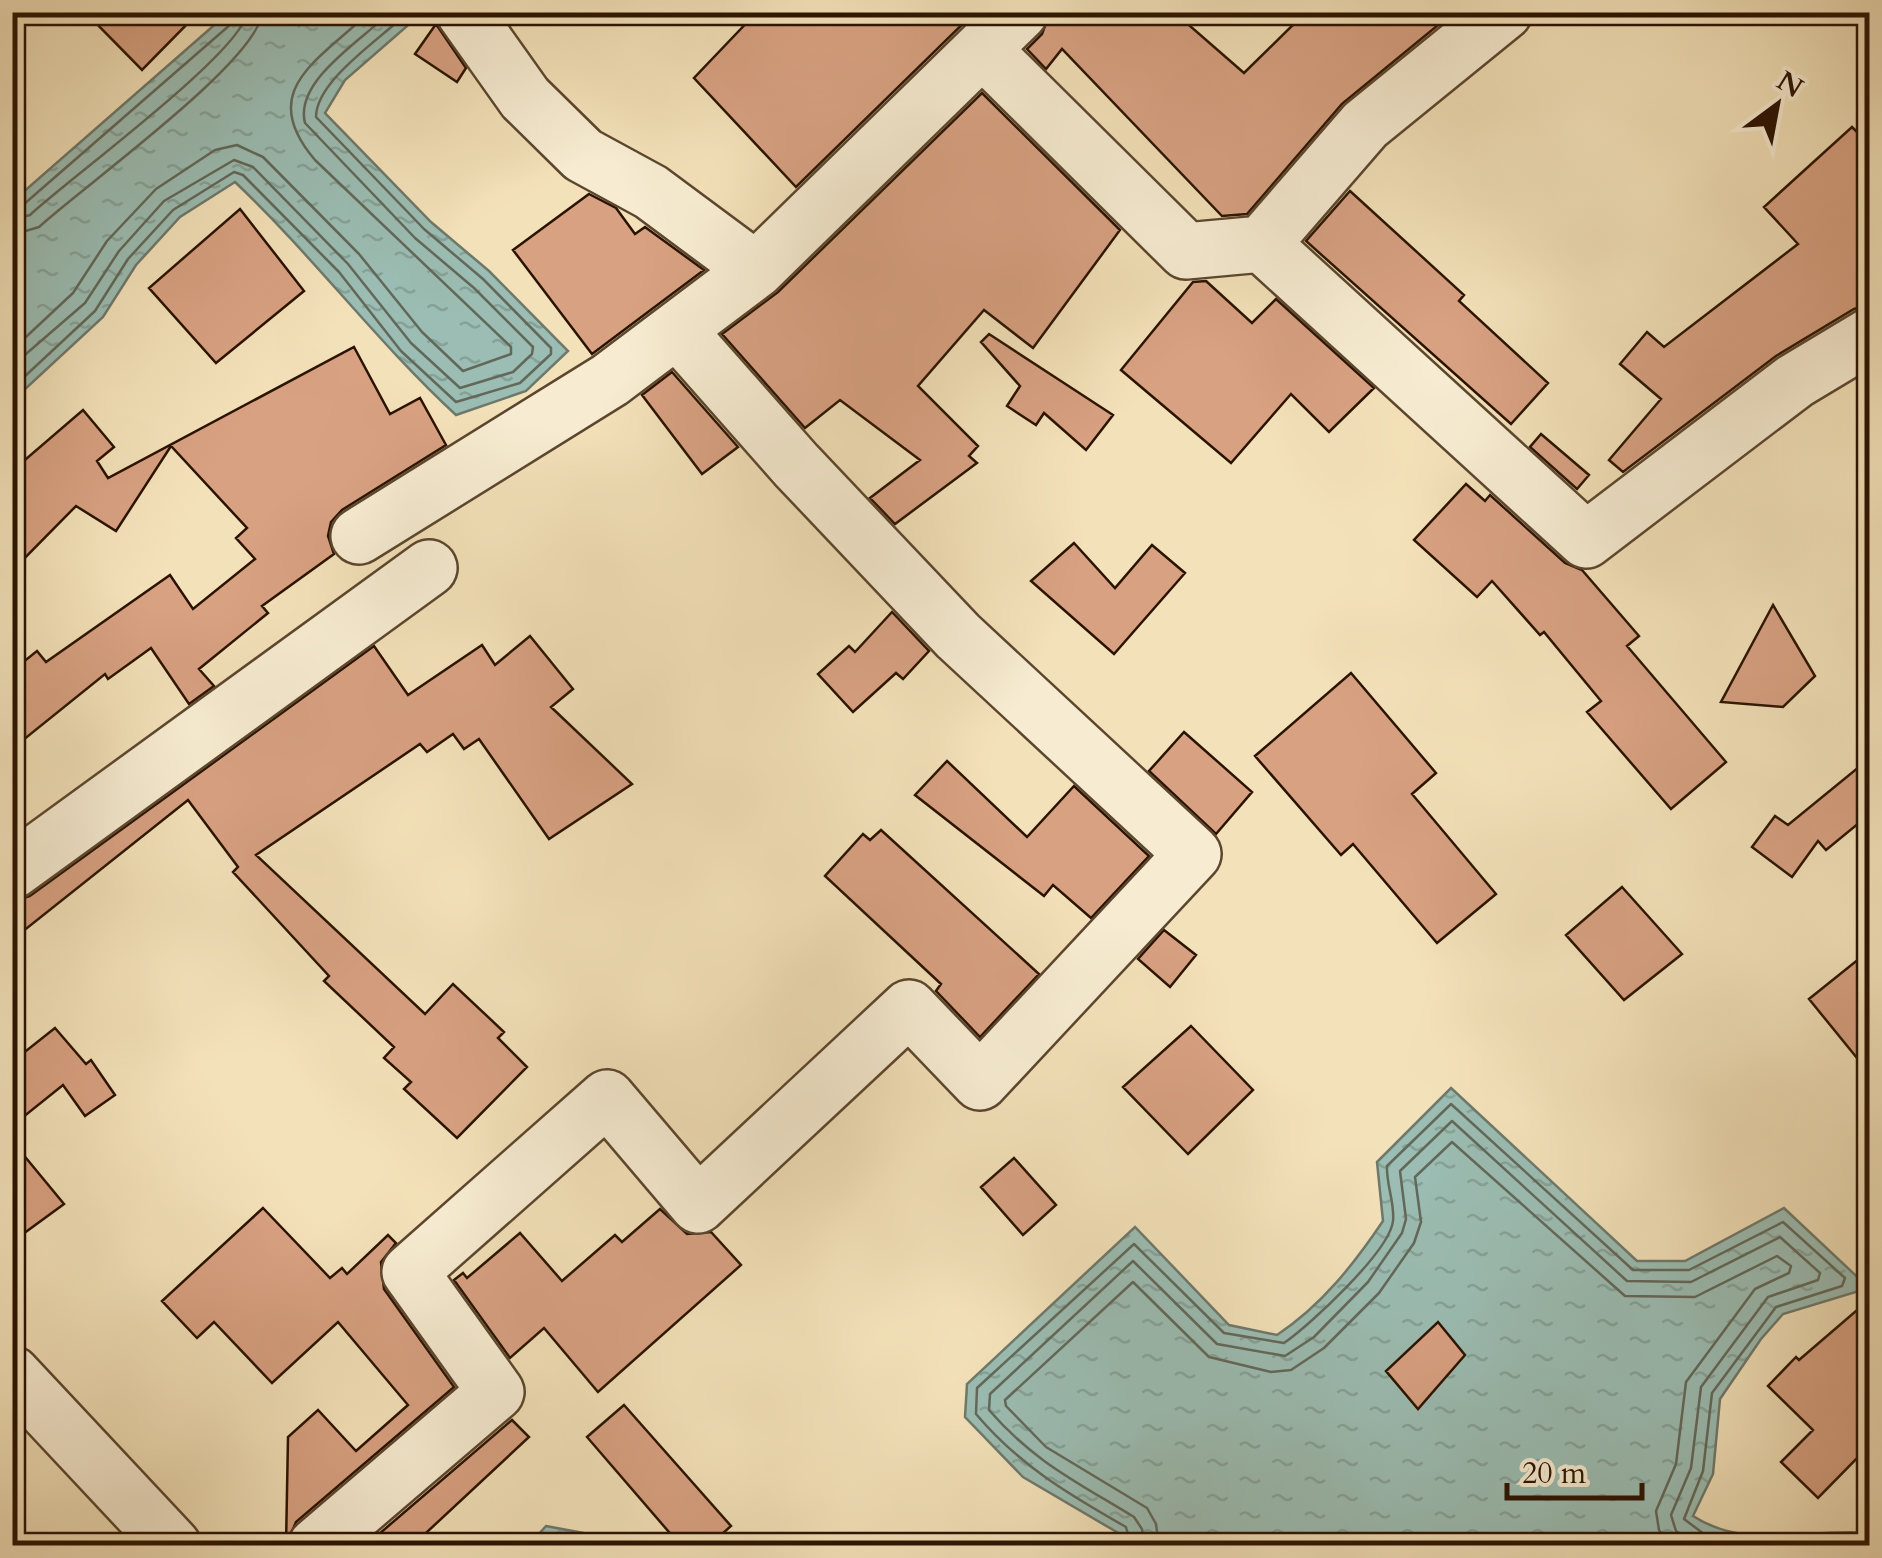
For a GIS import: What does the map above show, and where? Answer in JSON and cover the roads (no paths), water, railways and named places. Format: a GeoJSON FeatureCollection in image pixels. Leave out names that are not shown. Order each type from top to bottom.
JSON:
{"type":"FeatureCollection","features":[{"type":"Feature","properties":{"kind":"street"},"geometry":{"type":"LineString","coordinates":[[464,12],[524,98],[583,155],[651,192],[756,270]]}},
{"type":"Feature","properties":{"kind":"street"},"geometry":{"type":"LineString","coordinates":[[359,536],[610,380],[756,270],[1001,31],[1186,251],[1262,244],[1365,125],[1504,12]]}},
{"type":"Feature","properties":{"kind":"street"},"geometry":{"type":"LineString","coordinates":[[1262,244],[1586,540],[1795,381],[1870,336]]}},
{"type":"Feature","properties":{"kind":"street"},"geometry":{"type":"LineString","coordinates":[[316,1546],[496,1392],[410,1272],[607,1098],[698,1205],[909,1008],[980,1082],[1194,854],[958,636],[796,465],[677,330]]}},
{"type":"Feature","properties":{"kind":"street"},"geometry":{"type":"LineString","coordinates":[[12,872],[429,568]]}},
{"type":"Feature","properties":{"kind":"street"},"geometry":{"type":"LineString","coordinates":[[12,1374],[173,1546]]}},
{"type":"Feature","properties":{"kind":"water"},"geometry":{"type":"Polygon","coordinates":[[[228,13],[422,13],[345,80],[325,113],[431,222],[489,271],[568,351],[526,391],[456,415],[235,182],[180,217],[136,265],[103,317],[22,392],[13,386],[13,201],[228,13]]]}},
{"type":"Feature","properties":{"kind":"water"},"geometry":{"type":"Polygon","coordinates":[[[1451,1088],[1637,1261],[1685,1261],[1784,1208],[1869,1288],[1783,1314],[1761,1339],[1720,1399],[1713,1474],[1693,1516],[1714,1527],[1757,1536],[1869,1533],[1869,1545],[1122,1545],[1120,1534],[1023,1477],[965,1417],[967,1384],[1135,1227],[1229,1325],[1277,1335],[1323,1297],[1372,1237],[1383,1221],[1377,1162],[1451,1088]]]}},
{"type":"Feature","properties":{"kind":"water"},"geometry":{"type":"Polygon","coordinates":[[[546,1526],[610,1538],[617,1545],[529,1545],[546,1526]]]}}]}
